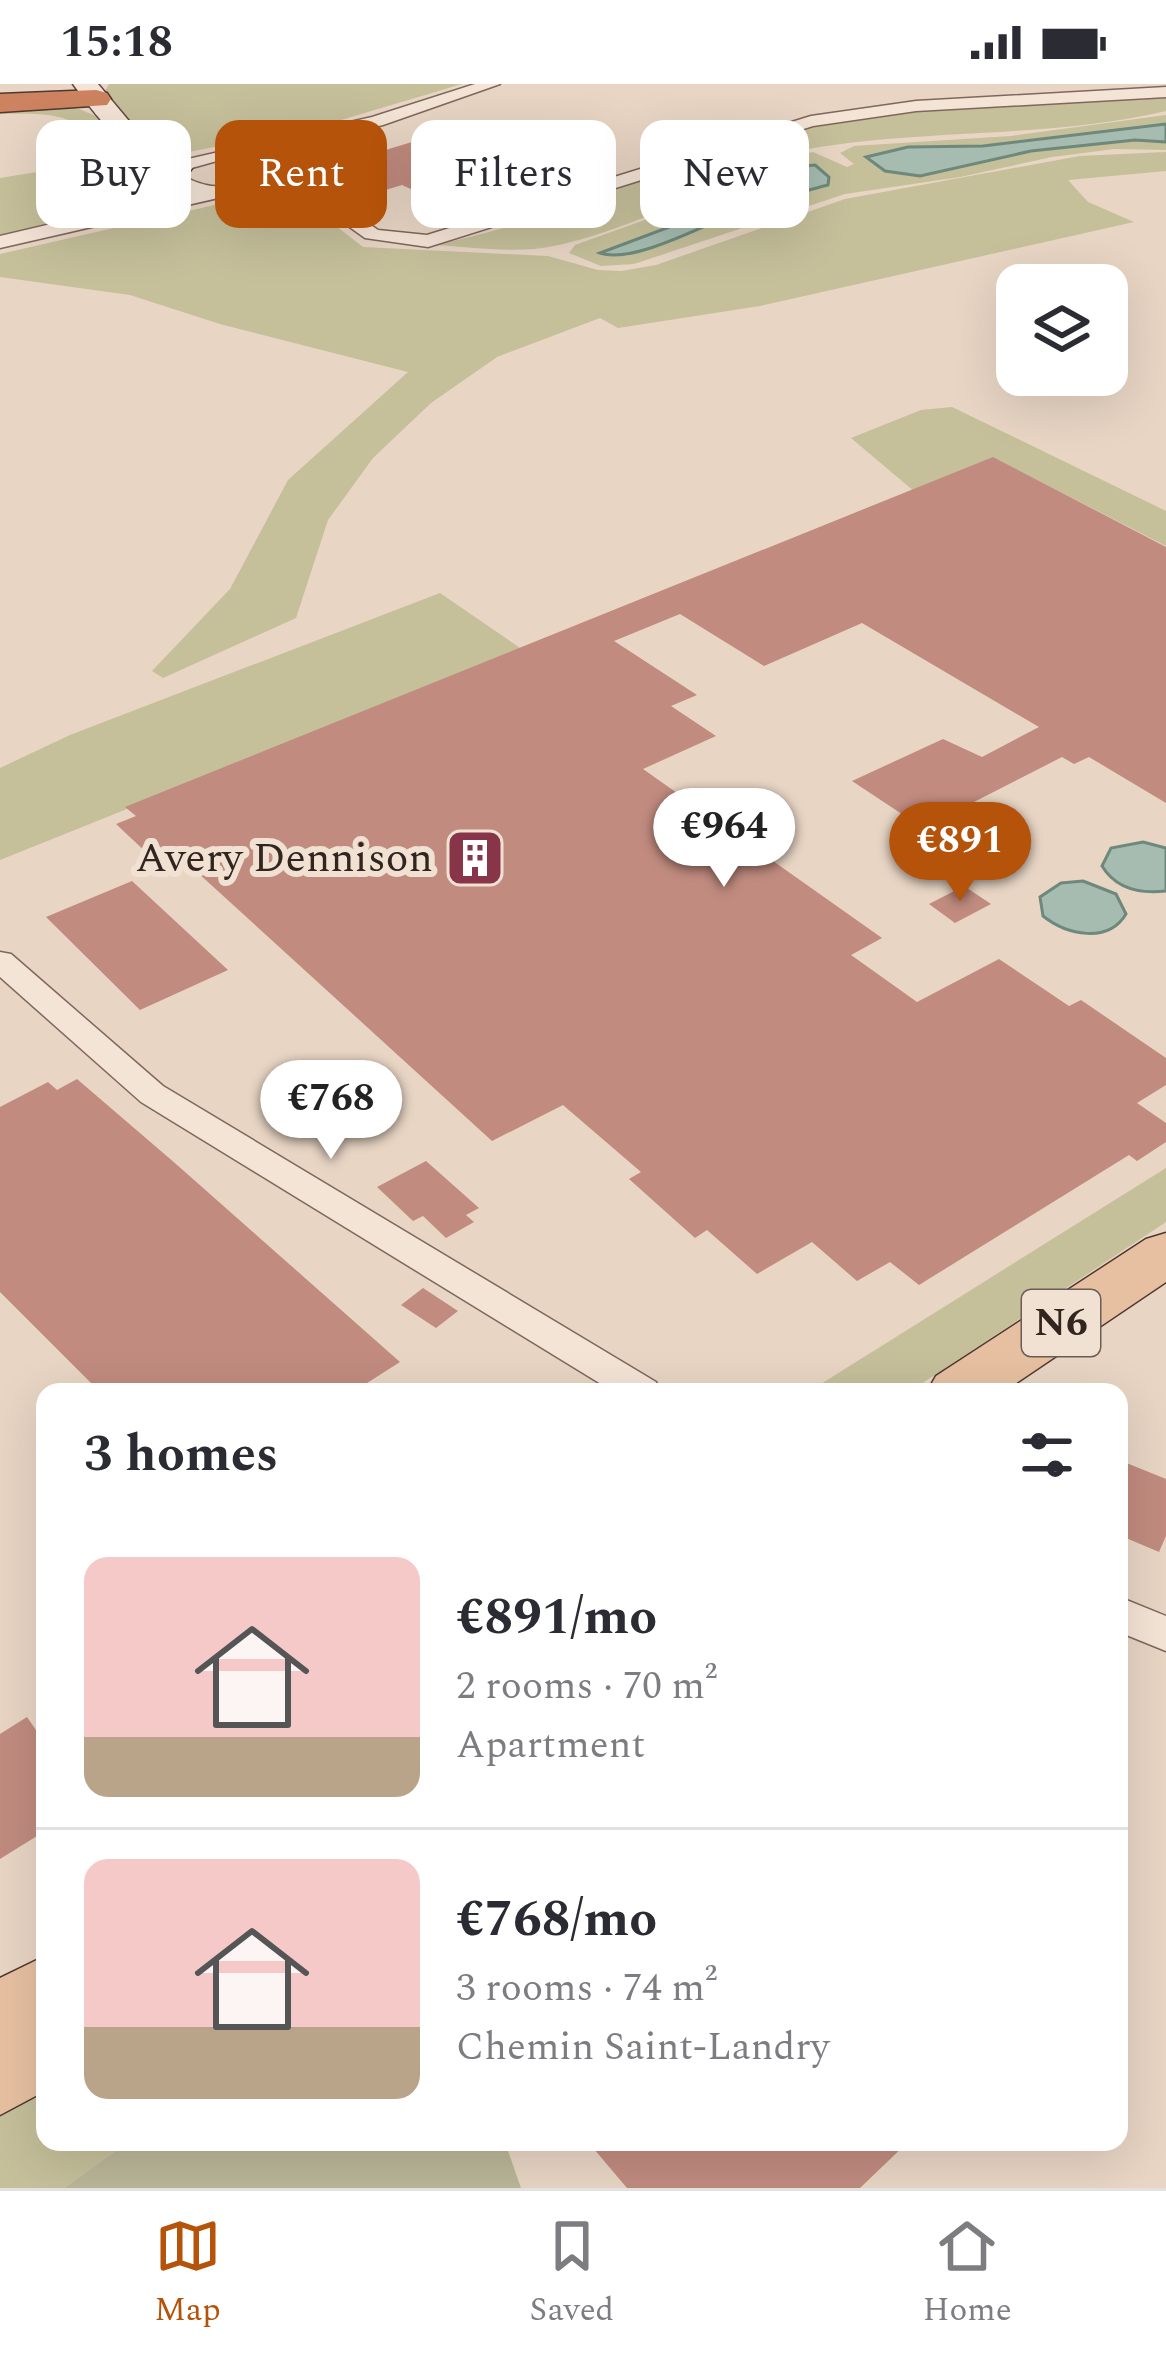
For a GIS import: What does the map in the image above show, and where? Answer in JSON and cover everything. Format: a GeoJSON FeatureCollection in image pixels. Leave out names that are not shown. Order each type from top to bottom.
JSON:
{"type":"FeatureCollection","features":[{"type":"Feature","properties":{"kind":"highway"},"geometry":{"type":"LineString","coordinates":[[0,103],[90,92]]}},
{"type":"Feature","properties":{"kind":"main road","name":"N6"},"geometry":{"type":"LineString","coordinates":[[971,1383],[1166,1254]]}},
{"type":"Feature","properties":{"kind":"main road","name":"N6"},"geometry":{"type":"LineString","coordinates":[[1036,1383],[1166,1296]]}},
{"type":"Feature","properties":{"kind":"main road"},"geometry":{"type":"LineString","coordinates":[[0,2021],[36,1998]]}},
{"type":"Feature","properties":{"kind":"main road"},"geometry":{"type":"LineString","coordinates":[[0,2076],[36,2052]]}},
{"type":"Feature","properties":{"kind":"street"},"geometry":{"type":"LineString","coordinates":[[379,120],[492,84]]}},
{"type":"Feature","properties":{"kind":"street"},"geometry":{"type":"LineString","coordinates":[[90,92],[114,120]]}},
{"type":"Feature","properties":{"kind":"street"},"geometry":{"type":"LineString","coordinates":[[355,228],[377,238],[428,241],[811,122],[916,106],[1166,92]]}},
{"type":"Feature","properties":{"kind":"street"},"geometry":{"type":"LineString","coordinates":[[0,242],[43,228]]}},
{"type":"Feature","properties":{"kind":"street"},"geometry":{"type":"LineString","coordinates":[[0,961],[152,1094],[629,1383]]}},
{"type":"Feature","properties":{"kind":"street"},"geometry":{"type":"LineString","coordinates":[[1128,1618],[1166,1634]]}},
{"type":"Feature","properties":{"kind":"shaded area"},"geometry":{"type":"Polygon","coordinates":[[[109,84],[462,84],[341,120],[215,120],[215,147],[191,152],[191,120],[124,120],[105,91],[109,84]]]}},
{"type":"Feature","properties":{"kind":"shaded area"},"geometry":{"type":"Polygon","coordinates":[[[1166,96],[1166,111],[1073,126],[809,149],[810,127],[854,118],[1166,96]]]}},
{"type":"Feature","properties":{"kind":"shaded area"},"geometry":{"type":"Polygon","coordinates":[[[0,106],[79,109],[103,120],[38,114],[0,114],[0,106]]]}},
{"type":"Feature","properties":{"kind":"shaded area"},"geometry":{"type":"Polygon","coordinates":[[[1166,115],[1166,150],[1114,149],[1052,157],[845,194],[809,206],[809,153],[847,167],[854,164],[840,153],[854,146],[1011,136],[1166,115]]]}},
{"type":"Feature","properties":{"kind":"shaded area"},"geometry":{"type":"Polygon","coordinates":[[[1166,124],[1166,142],[1135,140],[1031,151],[920,176],[885,171],[866,157],[908,147],[983,146],[1166,124]]]}},
{"type":"Feature","properties":{"kind":"shaded area"},"geometry":{"type":"Polygon","coordinates":[[[1166,152],[1166,171],[1068,180],[1088,202],[1134,222],[760,306],[618,328],[600,318],[497,357],[431,403],[373,458],[328,520],[296,618],[163,678],[152,671],[230,589],[288,480],[408,372],[220,324],[130,295],[0,277],[0,254],[114,228],[191,228],[191,210],[215,205],[215,228],[339,228],[363,247],[548,256],[598,270],[621,271],[656,265],[762,228],[809,228],[809,212],[845,199],[1080,156],[1166,152]]]}},
{"type":"Feature","properties":{"kind":"shaded area"},"geometry":{"type":"Polygon","coordinates":[[[809,166],[829,177],[828,185],[809,190],[809,166]]]}},
{"type":"Feature","properties":{"kind":"shaded area"},"geometry":{"type":"Polygon","coordinates":[[[36,172],[36,228],[0,237],[0,178],[36,172]]]}},
{"type":"Feature","properties":{"kind":"shaded area"},"geometry":{"type":"Polygon","coordinates":[[[640,181],[640,218],[616,227],[616,190],[640,181]]]}},
{"type":"Feature","properties":{"kind":"shaded area"},"geometry":{"type":"Polygon","coordinates":[[[640,222],[640,228],[743,228],[634,264],[601,266],[569,253],[575,245],[640,222]]]}},
{"type":"Feature","properties":{"kind":"shaded area"},"geometry":{"type":"Polygon","coordinates":[[[503,228],[613,228],[539,248],[434,245],[503,228]]]}},
{"type":"Feature","properties":{"kind":"shaded area"},"geometry":{"type":"Polygon","coordinates":[[[667,228],[700,228],[632,253],[600,253],[667,228]]]}},
{"type":"Feature","properties":{"kind":"shaded area"},"geometry":{"type":"Polygon","coordinates":[[[952,407],[1166,511],[1166,546],[996,459],[915,492],[851,438],[921,410],[952,407]]]}},
{"type":"Feature","properties":{"kind":"shaded area"},"geometry":{"type":"Polygon","coordinates":[[[440,593],[523,650],[0,860],[0,768],[70,735],[440,593]]]}},
{"type":"Feature","properties":{"kind":"shaded area"},"geometry":{"type":"Polygon","coordinates":[[[1143,842],[1166,848],[1166,891],[1130,888],[1102,866],[1111,848],[1143,842]]]}},
{"type":"Feature","properties":{"kind":"shaded area"},"geometry":{"type":"Polygon","coordinates":[[[1083,881],[1116,894],[1126,914],[1109,930],[1075,932],[1043,916],[1040,897],[1061,883],[1083,881]]]}},
{"type":"Feature","properties":{"kind":"shaded area"},"geometry":{"type":"Polygon","coordinates":[[[1166,1168],[1166,1222],[923,1383],[822,1383],[1166,1168]]]}},
{"type":"Feature","properties":{"kind":"shaded area"},"geometry":{"type":"Polygon","coordinates":[[[36,2087],[36,2151],[115,2151],[64,2188],[0,2188],[0,2111],[36,2087]]]}},
{"type":"Feature","properties":{"kind":"shaded area"},"geometry":{"type":"Polygon","coordinates":[[[115,2151],[508,2151],[521,2188],[64,2188],[115,2151]]]}},
{"type":"Feature","properties":{"kind":"building"},"geometry":{"type":"Polygon","coordinates":[[[411,142],[411,189],[402,185],[387,190],[387,150],[411,142]]]}},
{"type":"Feature","properties":{"kind":"building","name":"Avery Dennison"},"geometry":{"type":"Polygon","coordinates":[[[993,457],[1166,547],[1166,803],[1089,757],[1074,764],[1062,757],[923,828],[852,781],[943,739],[982,757],[1039,727],[862,623],[764,666],[680,614],[614,641],[697,695],[671,706],[716,736],[643,769],[882,938],[851,955],[917,1002],[999,959],[1069,1006],[1081,1000],[1166,1058],[1166,1085],[1137,1103],[1166,1123],[1166,1142],[1137,1161],[1129,1155],[919,1285],[890,1262],[857,1281],[812,1242],[757,1274],[707,1230],[695,1238],[629,1179],[641,1172],[563,1105],[492,1141],[186,862],[166,871],[116,824],[136,816],[125,807],[993,457]]]}},
{"type":"Feature","properties":{"kind":"building"},"geometry":{"type":"Polygon","coordinates":[[[132,881],[228,970],[140,1010],[46,917],[132,881]]]}},
{"type":"Feature","properties":{"kind":"building"},"geometry":{"type":"Polygon","coordinates":[[[964,886],[991,904],[955,923],[929,904],[964,886]]]}},
{"type":"Feature","properties":{"kind":"building"},"geometry":{"type":"Polygon","coordinates":[[[77,1079],[400,1362],[367,1383],[91,1383],[0,1292],[0,1107],[48,1082],[57,1090],[77,1079]]]}},
{"type":"Feature","properties":{"kind":"building"},"geometry":{"type":"Polygon","coordinates":[[[426,1161],[479,1208],[466,1215],[474,1222],[446,1238],[423,1216],[413,1221],[377,1187],[426,1161]]]}},
{"type":"Feature","properties":{"kind":"building"},"geometry":{"type":"Polygon","coordinates":[[[423,1288],[458,1311],[436,1328],[401,1305],[423,1288]]]}},
{"type":"Feature","properties":{"kind":"building"},"geometry":{"type":"Polygon","coordinates":[[[1128,1464],[1166,1479],[1166,1536],[1159,1552],[1128,1539],[1128,1464]]]}},
{"type":"Feature","properties":{"kind":"building"},"geometry":{"type":"Polygon","coordinates":[[[27,1717],[36,1730],[36,1837],[0,1859],[0,1734],[27,1717]]]}},
{"type":"Feature","properties":{"kind":"building"},"geometry":{"type":"Polygon","coordinates":[[[596,2151],[899,2151],[860,2188],[627,2188],[596,2151]]]}},
{"type":"Feature","properties":{"kind":"place","name":"Avery Dennison"},"geometry":{"type":"Point","coordinates":[475,858]}}]}
